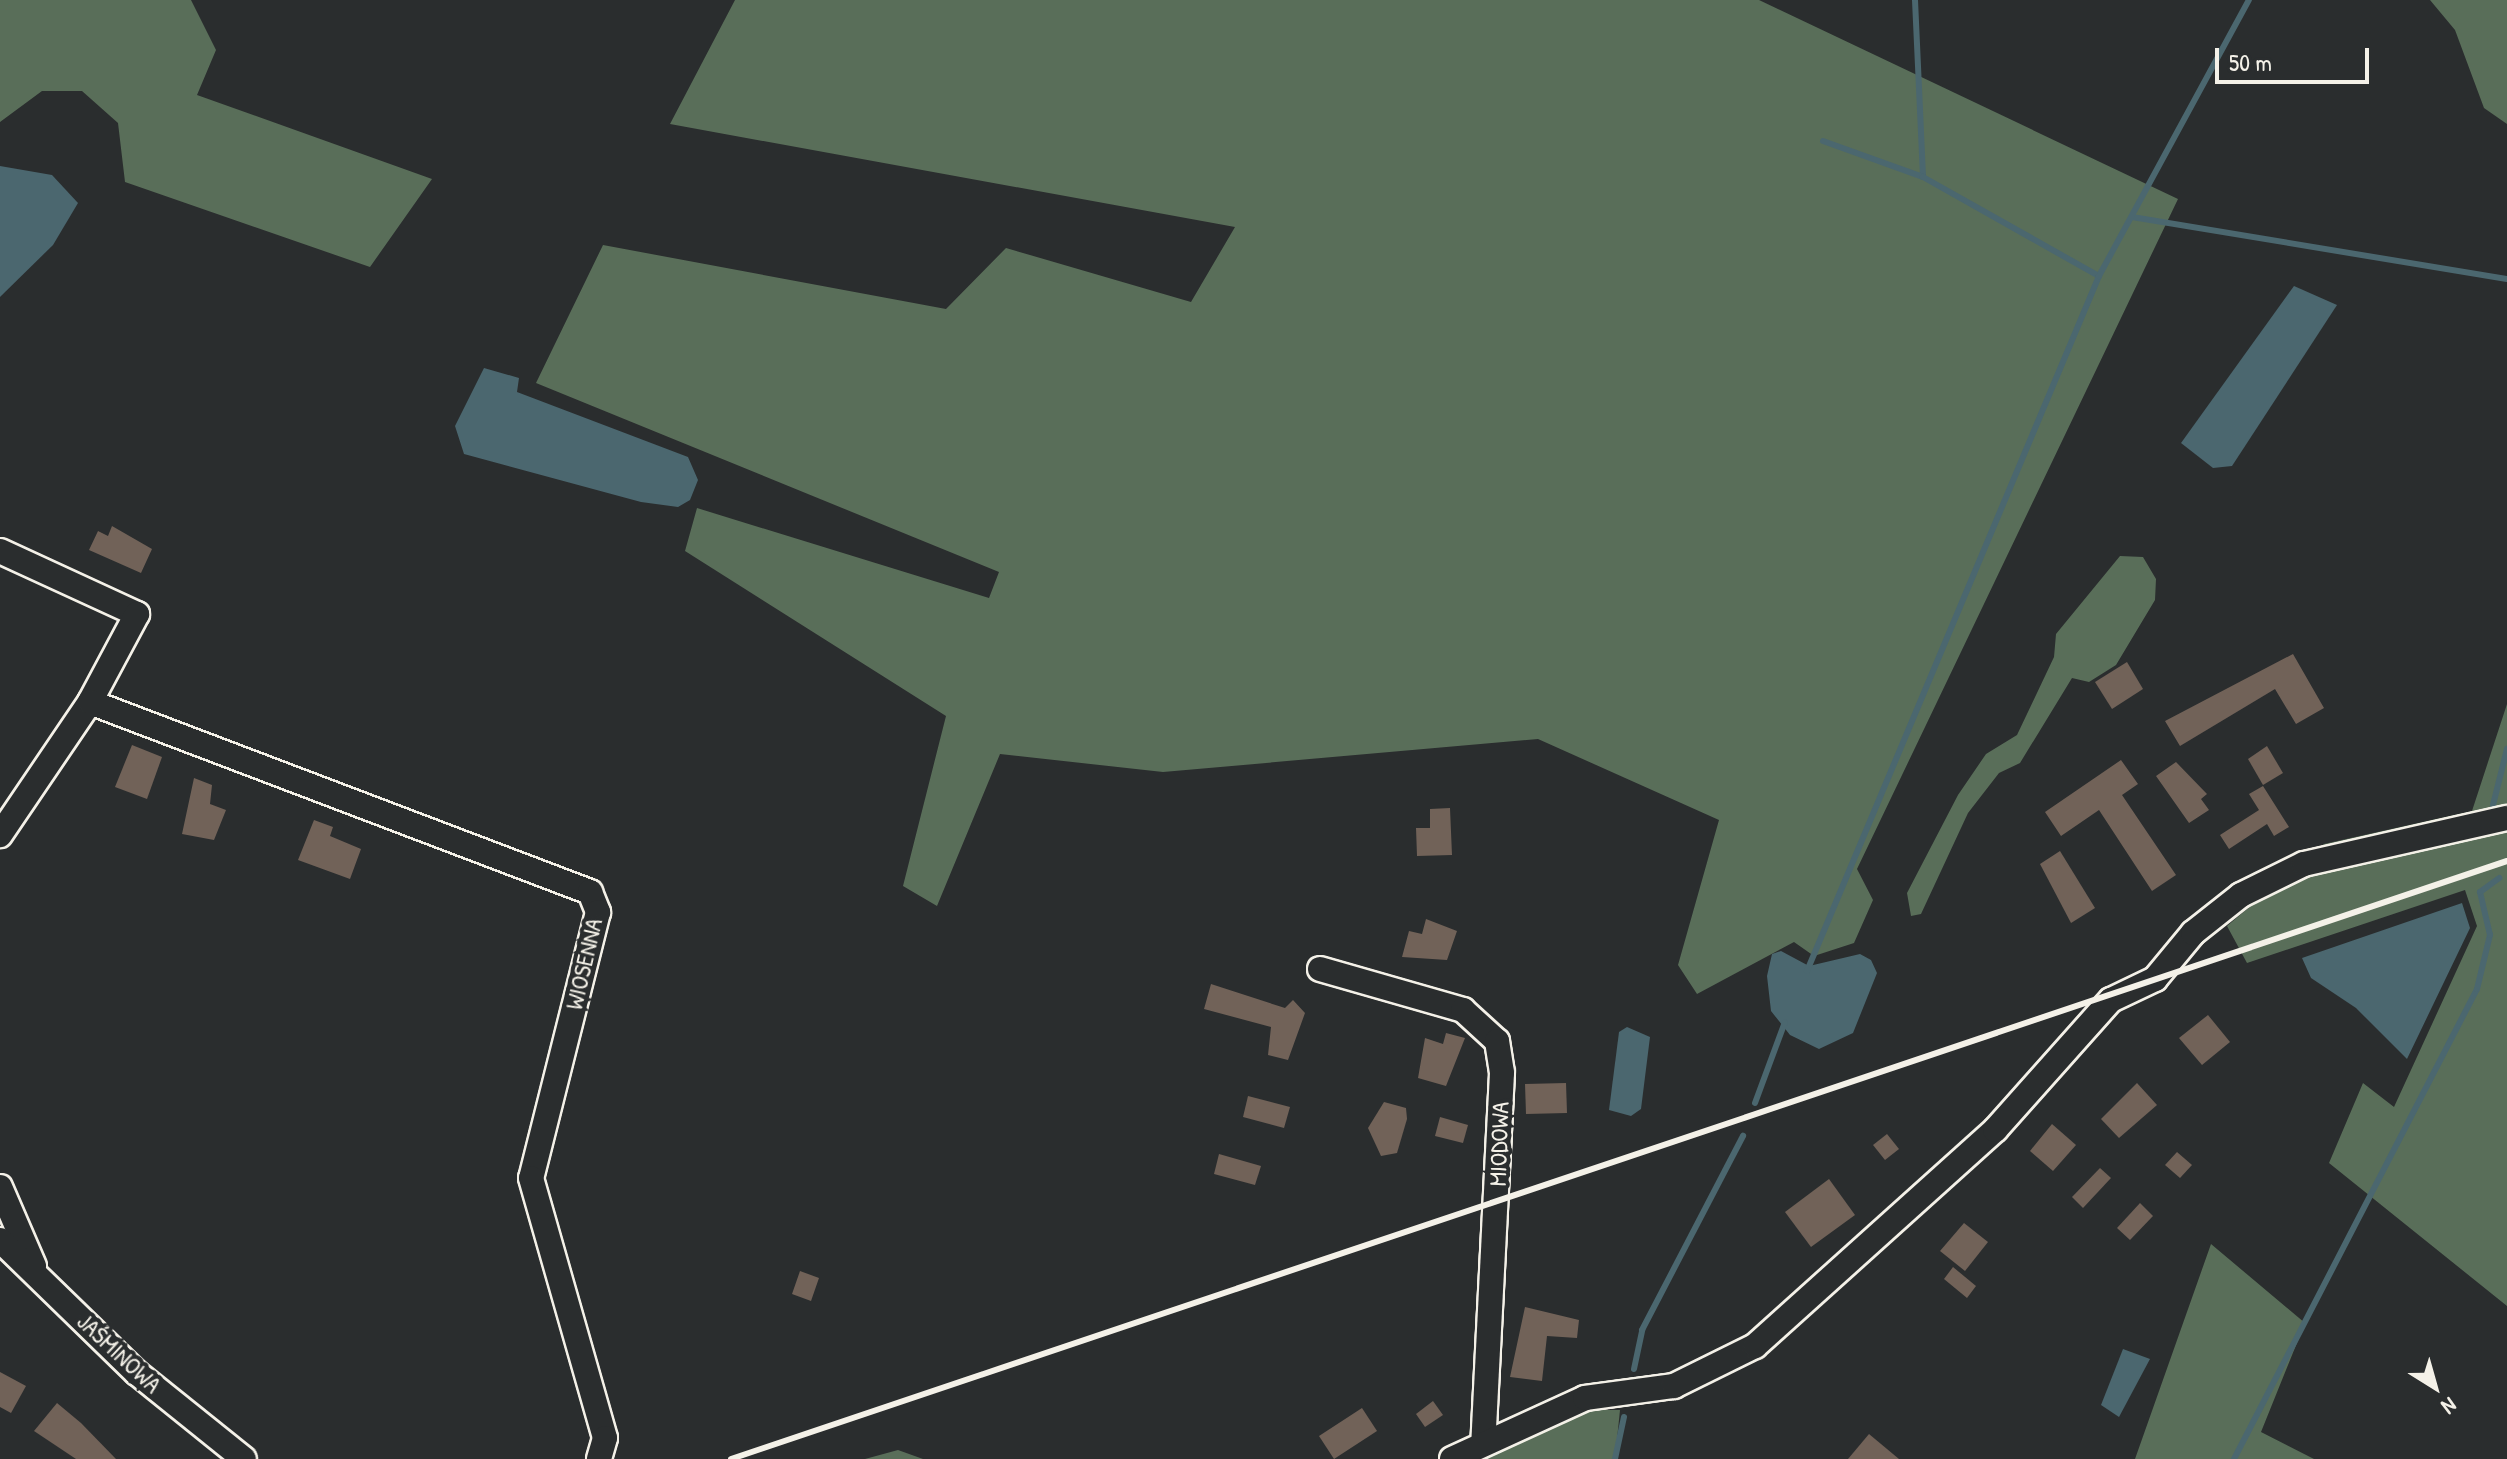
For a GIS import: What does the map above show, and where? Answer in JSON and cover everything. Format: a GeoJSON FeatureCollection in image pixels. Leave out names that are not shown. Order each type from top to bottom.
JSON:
{"type":"FeatureCollection","features":[{"type":"Feature","properties":{"kind":"street"},"geometry":{"type":"LineString","coordinates":[[0,551],[137,614],[90,702],[0,835]]}},
{"type":"Feature","properties":{"kind":"street","name":"WIOSENNA"},"geometry":{"type":"LineString","coordinates":[[90,702],[590,892],[598,912],[531,1178],[605,1438],[599,1459]]}},
{"type":"Feature","properties":{"kind":"street"},"geometry":{"type":"LineString","coordinates":[[1452,1459],[1585,1398],[1674,1386],[1755,1346],[1995,1130],[2111,1000],[2155,979],[2193,933],[2241,895],[2304,864],[2507,818]]}},
{"type":"Feature","properties":{"kind":"street","name":"MIODOWA"},"geometry":{"type":"LineString","coordinates":[[1320,969],[1463,1010],[1497,1041],[1502,1088],[1483,1443]]}},
{"type":"Feature","properties":{"kind":"street"},"geometry":{"type":"LineString","coordinates":[[0,1187],[41,1280]]}},
{"type":"Feature","properties":{"kind":"street","name":"JAŚMINOWA"},"geometry":{"type":"LineString","coordinates":[[0,1240],[137,1373],[244,1459]]}},
{"type":"Feature","properties":{"kind":"green space"},"geometry":{"type":"Polygon","coordinates":[[[0,0],[191,0],[216,50],[197,95],[432,179],[370,267],[125,182],[118,123],[82,91],[42,91],[0,122],[0,0]]]}},
{"type":"Feature","properties":{"kind":"green space"},"geometry":{"type":"Polygon","coordinates":[[[735,0],[1759,0],[2178,199],[1857,869],[1873,900],[1854,943],[1814,956],[1794,942],[1697,994],[1678,965],[1719,820],[1538,739],[1163,772],[1000,754],[937,906],[903,886],[946,716],[685,551],[697,508],[989,598],[999,572],[536,383],[603,245],[946,309],[1006,248],[1191,302],[1235,227],[670,124],[735,0]]]}},
{"type":"Feature","properties":{"kind":"green space"},"geometry":{"type":"Polygon","coordinates":[[[2430,0],[2507,0],[2507,124],[2484,108],[2455,30],[2430,0]]]}},
{"type":"Feature","properties":{"kind":"green space"},"geometry":{"type":"Polygon","coordinates":[[[2120,556],[2143,557],[2156,579],[2155,600],[2116,665],[2089,682],[2072,678],[2020,763],[1999,773],[1968,813],[1921,914],[1911,916],[1907,893],[1958,795],[1986,754],[2017,735],[2054,657],[2056,634],[2120,556]]]}},
{"type":"Feature","properties":{"kind":"green space"},"geometry":{"type":"Polygon","coordinates":[[[2507,704],[2507,1306],[2329,1163],[2363,1083],[2394,1107],[2477,926],[2465,890],[2247,963],[2227,926],[2324,844],[2472,811],[2507,704]]]}},
{"type":"Feature","properties":{"kind":"green space"},"geometry":{"type":"Polygon","coordinates":[[[2211,1244],[2305,1323],[2261,1432],[2314,1459],[2135,1459],[2211,1244]]]}},
{"type":"Feature","properties":{"kind":"green space"},"geometry":{"type":"Polygon","coordinates":[[[1589,1410],[1620,1410],[1615,1459],[1473,1459],[1553,1419],[1589,1410]]]}},
{"type":"Feature","properties":{"kind":"green space"},"geometry":{"type":"Polygon","coordinates":[[[898,1450],[923,1459],[865,1459],[898,1450]]]}},
{"type":"Feature","properties":{"kind":"water"},"geometry":{"type":"Polygon","coordinates":[[[0,166],[52,175],[78,203],[53,245],[0,297],[0,166]]]}},
{"type":"Feature","properties":{"kind":"water"},"geometry":{"type":"Polygon","coordinates":[[[2294,286],[2337,305],[2232,466],[2213,468],[2181,443],[2294,286]]]}},
{"type":"Feature","properties":{"kind":"water"},"geometry":{"type":"Polygon","coordinates":[[[484,368],[519,378],[517,392],[688,457],[698,480],[690,500],[678,507],[641,502],[464,454],[455,426],[484,368]]]}},
{"type":"Feature","properties":{"kind":"water"},"geometry":{"type":"Polygon","coordinates":[[[2462,903],[2470,928],[2407,1059],[2356,1008],[2311,978],[2302,958],[2462,903]]]}},
{"type":"Feature","properties":{"kind":"water"},"geometry":{"type":"Polygon","coordinates":[[[1781,951],[1809,966],[1860,954],[1871,960],[1877,973],[1853,1033],[1819,1049],[1790,1035],[1771,1011],[1767,976],[1772,954],[1781,951]]]}},
{"type":"Feature","properties":{"kind":"water"},"geometry":{"type":"Polygon","coordinates":[[[1627,1027],[1650,1037],[1641,1109],[1631,1116],[1609,1110],[1619,1032],[1627,1027]]]}},
{"type":"Feature","properties":{"kind":"water"},"geometry":{"type":"Polygon","coordinates":[[[2123,1349],[2150,1359],[2119,1417],[2101,1405],[2123,1349]]]}},
{"type":"Feature","properties":{"kind":"building"},"geometry":{"type":"Polygon","coordinates":[[[112,526],[152,549],[141,573],[89,550],[98,531],[108,536],[112,526]]]}},
{"type":"Feature","properties":{"kind":"building"},"geometry":{"type":"Polygon","coordinates":[[[2293,654],[2324,708],[2296,724],[2275,689],[2180,746],[2165,721],[2293,654]]]}},
{"type":"Feature","properties":{"kind":"building"},"geometry":{"type":"Polygon","coordinates":[[[2127,662],[2143,689],[2112,709],[2095,682],[2127,662]]]}},
{"type":"Feature","properties":{"kind":"building"},"geometry":{"type":"Polygon","coordinates":[[[132,745],[162,757],[147,799],[115,787],[132,745]]]}},
{"type":"Feature","properties":{"kind":"building"},"geometry":{"type":"Polygon","coordinates":[[[2267,746],[2283,773],[2263,785],[2248,759],[2267,746]]]}},
{"type":"Feature","properties":{"kind":"building"},"geometry":{"type":"Polygon","coordinates":[[[2121,760],[2138,784],[2122,795],[2176,875],[2152,891],[2099,810],[2061,836],[2045,812],[2121,760]]]}},
{"type":"Feature","properties":{"kind":"building"},"geometry":{"type":"Polygon","coordinates":[[[2176,762],[2207,794],[2201,799],[2209,810],[2189,823],[2156,776],[2176,762]]]}},
{"type":"Feature","properties":{"kind":"building"},"geometry":{"type":"Polygon","coordinates":[[[194,778],[212,785],[210,804],[226,810],[214,840],[182,834],[194,778]]]}},
{"type":"Feature","properties":{"kind":"building"},"geometry":{"type":"Polygon","coordinates":[[[2263,786],[2289,827],[2274,836],[2267,824],[2229,849],[2220,835],[2259,810],[2249,794],[2263,786]]]}},
{"type":"Feature","properties":{"kind":"building"},"geometry":{"type":"Polygon","coordinates":[[[1450,808],[1452,855],[1417,856],[1416,828],[1430,828],[1430,809],[1450,808]]]}},
{"type":"Feature","properties":{"kind":"building"},"geometry":{"type":"Polygon","coordinates":[[[314,820],[333,827],[330,836],[361,849],[350,879],[298,860],[314,820]]]}},
{"type":"Feature","properties":{"kind":"building"},"geometry":{"type":"Polygon","coordinates":[[[2060,851],[2095,908],[2071,923],[2040,864],[2060,851]]]}},
{"type":"Feature","properties":{"kind":"building"},"geometry":{"type":"Polygon","coordinates":[[[1426,919],[1457,931],[1447,960],[1402,957],[1409,931],[1422,934],[1426,919]]]}},
{"type":"Feature","properties":{"kind":"building"},"geometry":{"type":"Polygon","coordinates":[[[1211,984],[1285,1008],[1293,1000],[1305,1013],[1288,1060],[1268,1055],[1271,1027],[1204,1009],[1211,984]]]}},
{"type":"Feature","properties":{"kind":"building"},"geometry":{"type":"Polygon","coordinates":[[[2208,1015],[2230,1042],[2202,1065],[2179,1038],[2208,1015]]]}},
{"type":"Feature","properties":{"kind":"building"},"geometry":{"type":"Polygon","coordinates":[[[1446,1033],[1465,1038],[1446,1086],[1418,1078],[1425,1038],[1443,1044],[1446,1033]]]}},
{"type":"Feature","properties":{"kind":"building"},"geometry":{"type":"Polygon","coordinates":[[[1566,1083],[1567,1113],[1526,1114],[1525,1084],[1566,1083]]]}},
{"type":"Feature","properties":{"kind":"building"},"geometry":{"type":"Polygon","coordinates":[[[2137,1083],[2157,1105],[2119,1138],[2101,1119],[2137,1083]]]}},
{"type":"Feature","properties":{"kind":"building"},"geometry":{"type":"Polygon","coordinates":[[[1248,1096],[1290,1107],[1284,1128],[1243,1117],[1248,1096]]]}},
{"type":"Feature","properties":{"kind":"building"},"geometry":{"type":"Polygon","coordinates":[[[1384,1102],[1406,1108],[1407,1119],[1397,1153],[1381,1156],[1368,1128],[1384,1102]]]}},
{"type":"Feature","properties":{"kind":"building"},"geometry":{"type":"Polygon","coordinates":[[[1440,1117],[1468,1125],[1463,1143],[1435,1136],[1440,1117]]]}},
{"type":"Feature","properties":{"kind":"building"},"geometry":{"type":"Polygon","coordinates":[[[2052,1124],[2076,1145],[2053,1171],[2030,1151],[2052,1124]]]}},
{"type":"Feature","properties":{"kind":"building"},"geometry":{"type":"Polygon","coordinates":[[[1887,1134],[1899,1149],[1885,1160],[1873,1145],[1887,1134]]]}},
{"type":"Feature","properties":{"kind":"building"},"geometry":{"type":"Polygon","coordinates":[[[2177,1152],[2192,1165],[2180,1178],[2165,1165],[2177,1152]]]}},
{"type":"Feature","properties":{"kind":"building"},"geometry":{"type":"Polygon","coordinates":[[[1219,1154],[1261,1166],[1255,1185],[1214,1174],[1219,1154]]]}},
{"type":"Feature","properties":{"kind":"building"},"geometry":{"type":"Polygon","coordinates":[[[2100,1168],[2111,1178],[2083,1208],[2072,1197],[2100,1168]]]}},
{"type":"Feature","properties":{"kind":"building"},"geometry":{"type":"Polygon","coordinates":[[[1829,1179],[1855,1215],[1811,1247],[1785,1212],[1829,1179]]]}},
{"type":"Feature","properties":{"kind":"building"},"geometry":{"type":"Polygon","coordinates":[[[2140,1203],[2153,1216],[2130,1240],[2117,1228],[2140,1203]]]}},
{"type":"Feature","properties":{"kind":"building"},"geometry":{"type":"Polygon","coordinates":[[[1964,1223],[1988,1242],[1965,1271],[1940,1251],[1964,1223]]]}},
{"type":"Feature","properties":{"kind":"building"},"geometry":{"type":"Polygon","coordinates":[[[1953,1267],[1976,1286],[1967,1298],[1944,1279],[1953,1267]]]}},
{"type":"Feature","properties":{"kind":"building"},"geometry":{"type":"Polygon","coordinates":[[[800,1271],[819,1278],[811,1301],[792,1294],[800,1271]]]}},
{"type":"Feature","properties":{"kind":"building"},"geometry":{"type":"Polygon","coordinates":[[[1525,1307],[1579,1320],[1577,1338],[1547,1336],[1542,1381],[1510,1377],[1525,1307]]]}},
{"type":"Feature","properties":{"kind":"building"},"geometry":{"type":"Polygon","coordinates":[[[0,1372],[26,1386],[11,1413],[0,1407],[0,1372]]]}},
{"type":"Feature","properties":{"kind":"building"},"geometry":{"type":"Polygon","coordinates":[[[1433,1401],[1443,1415],[1425,1427],[1416,1414],[1433,1401]]]}},
{"type":"Feature","properties":{"kind":"building"},"geometry":{"type":"Polygon","coordinates":[[[57,1403],[116,1459],[76,1459],[34,1431],[57,1403]]]}},
{"type":"Feature","properties":{"kind":"building"},"geometry":{"type":"Polygon","coordinates":[[[1362,1408],[1377,1431],[1334,1459],[1319,1436],[1362,1408]]]}},
{"type":"Feature","properties":{"kind":"building"},"geometry":{"type":"Polygon","coordinates":[[[1869,1434],[1899,1459],[1848,1459],[1869,1434]]]}},
{"type":"Feature","properties":{"kind":"waterway"},"geometry":{"type":"LineString","coordinates":[[1915,0],[1923,177]]}},
{"type":"Feature","properties":{"kind":"waterway"},"geometry":{"type":"LineString","coordinates":[[1807,971],[2099,276],[2249,0]]}},
{"type":"Feature","properties":{"kind":"waterway"},"geometry":{"type":"LineString","coordinates":[[1823,141],[1923,177],[2099,276]]}},
{"type":"Feature","properties":{"kind":"waterway"},"geometry":{"type":"LineString","coordinates":[[2132,217],[2507,279]]}},
{"type":"Feature","properties":{"kind":"waterway"},"geometry":{"type":"LineString","coordinates":[[2493,805],[2507,749]]}},
{"type":"Feature","properties":{"kind":"waterway"},"geometry":{"type":"LineString","coordinates":[[2234,1459],[2477,989],[2490,935],[2480,892],[2499,878]]}},
{"type":"Feature","properties":{"kind":"waterway"},"geometry":{"type":"LineString","coordinates":[[1755,1103],[1785,1022]]}},
{"type":"Feature","properties":{"kind":"waterway"},"geometry":{"type":"LineString","coordinates":[[1634,1369],[1642,1330],[1743,1136]]}},
{"type":"Feature","properties":{"kind":"waterway"},"geometry":{"type":"LineString","coordinates":[[1615,1459],[1624,1417]]}},
{"type":"Feature","properties":{"kind":"railway"},"geometry":{"type":"LineString","coordinates":[[731,1459],[2507,861]]}}]}
